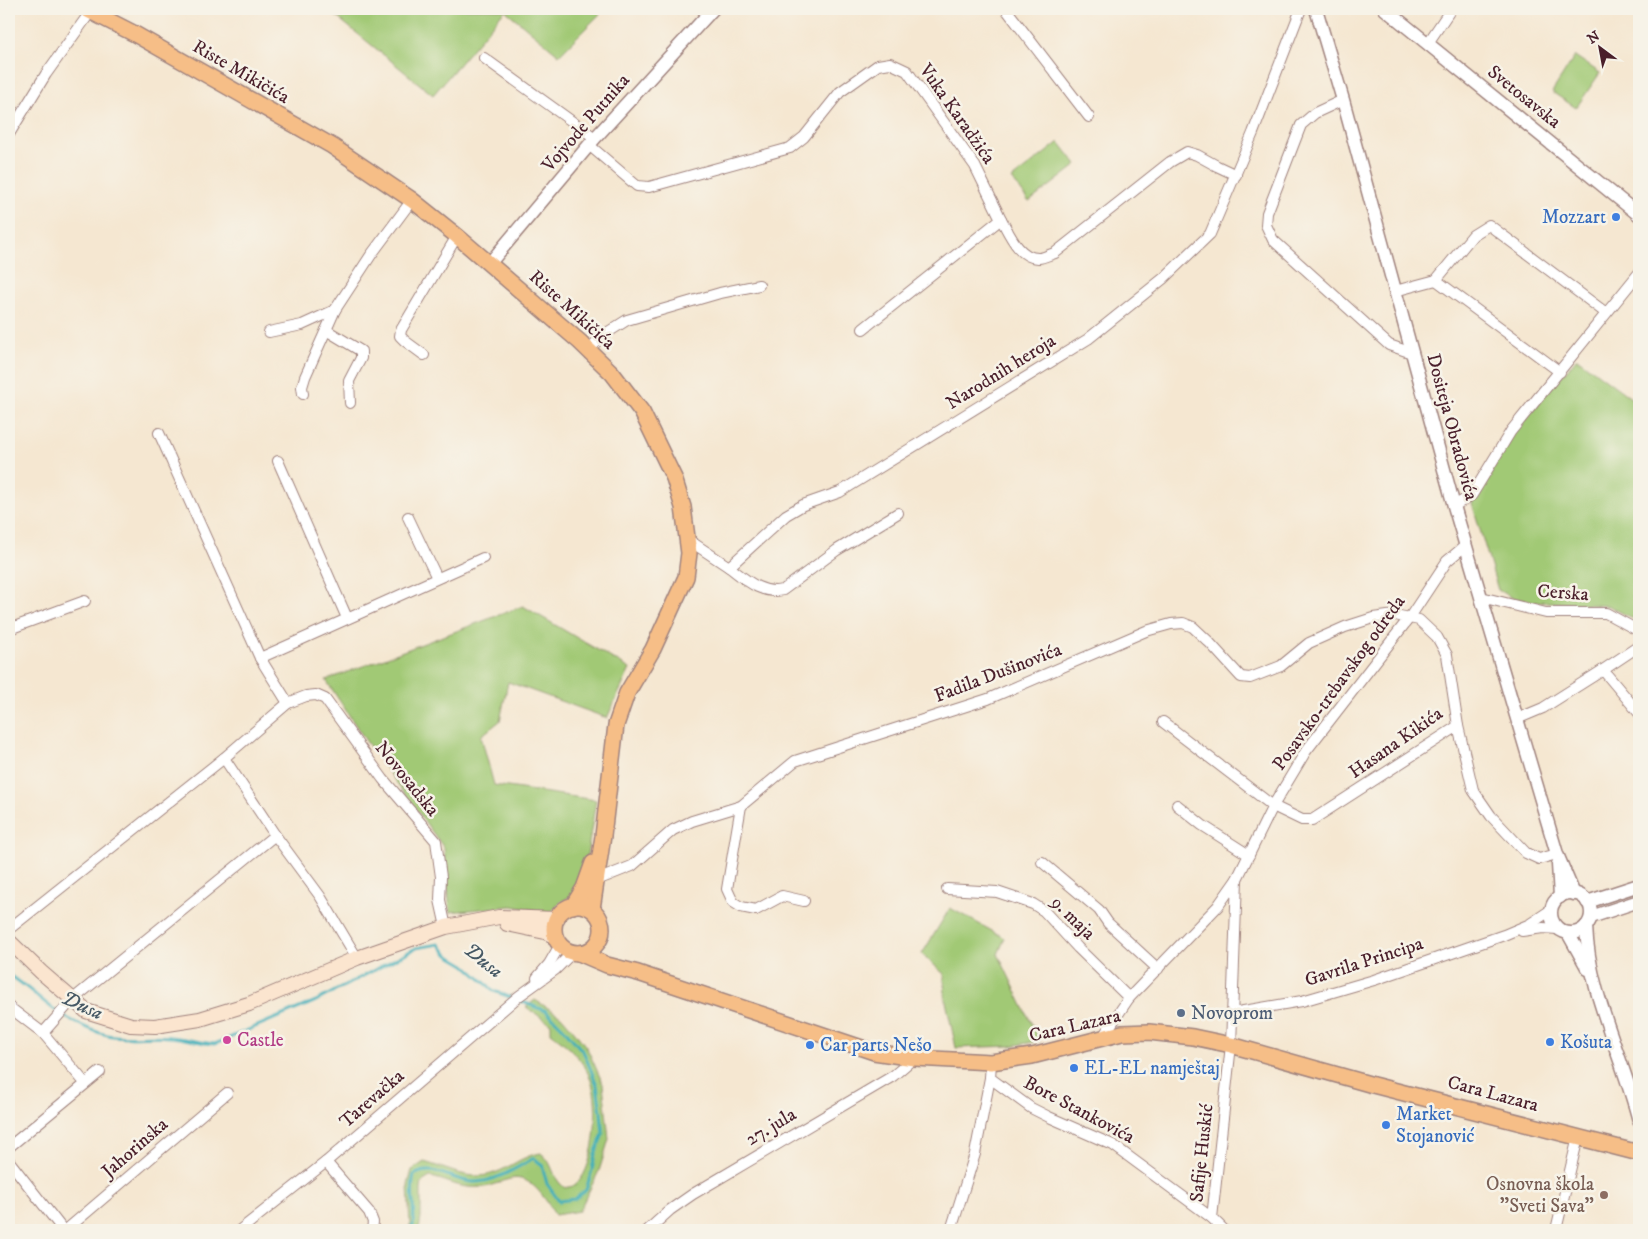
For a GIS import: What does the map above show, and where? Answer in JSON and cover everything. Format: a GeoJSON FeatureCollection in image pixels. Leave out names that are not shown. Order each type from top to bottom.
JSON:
{"type":"FeatureCollection","features":[{"type":"Feature","properties":{"kind":"main road","name":"Riste Mikičića"},"geometry":{"type":"LineString","coordinates":[[88,10],[133,33],[332,146],[412,200],[457,236],[588,350],[612,373],[642,412],[674,478],[683,507],[689,553],[686,577],[653,649],[628,693],[616,725],[592,909]]}},
{"type":"Feature","properties":{"kind":"main road","name":"Riste Mikičića"},"geometry":{"type":"LineString","coordinates":[[573,906],[584,888],[603,836]]}},
{"type":"Feature","properties":{"kind":"main road"},"geometry":{"type":"LineString","coordinates":[[481,920],[532,929],[567,947],[592,948],[600,938],[601,922],[592,909],[583,906],[573,906],[562,912],[557,919],[555,924],[567,947]]}},
{"type":"Feature","properties":{"kind":"main road"},"geometry":{"type":"LineString","coordinates":[[9,941],[70,1004],[86,1012],[131,1025],[155,1026],[200,1019],[249,1004],[357,958],[446,926],[510,917],[557,919]]}},
{"type":"Feature","properties":{"kind":"main road","name":"Cara Lazara"},"geometry":{"type":"LineString","coordinates":[[600,938],[605,950],[612,957],[638,973]]}},
{"type":"Feature","properties":{"kind":"main road","name":"Cara Lazara"},"geometry":{"type":"LineString","coordinates":[[567,947],[607,965],[638,973],[874,1052],[914,1058],[991,1062],[1032,1056],[1122,1033],[1149,1032],[1193,1037],[1231,1045],[1373,1085],[1639,1153]]}},
{"type":"Feature","properties":{"kind":"street","name":"Vojvode Putnika"},"geometry":{"type":"LineString","coordinates":[[489,264],[592,142],[713,9]]}},
{"type":"Feature","properties":{"kind":"street"},"geometry":{"type":"LineString","coordinates":[[1006,9],[1089,117]]}},
{"type":"Feature","properties":{"kind":"street","name":"Narodnih heroja"},"geometry":{"type":"LineString","coordinates":[[729,567],[786,515],[803,505],[840,492],[1088,339],[1164,278],[1210,234],[1236,175],[1301,9]]}},
{"type":"Feature","properties":{"kind":"street","name":"Dositeja Obradovića"},"geometry":{"type":"LineString","coordinates":[[1316,9],[1343,100],[1454,506],[1557,854],[1574,894]]}},
{"type":"Feature","properties":{"kind":"street","name":"Svetosavska"},"geometry":{"type":"LineString","coordinates":[[1385,9],[1639,214]]}},
{"type":"Feature","properties":{"kind":"street"},"geometry":{"type":"LineString","coordinates":[[1428,43],[1451,9]]}},
{"type":"Feature","properties":{"kind":"street"},"geometry":{"type":"LineString","coordinates":[[9,134],[88,10]]}},
{"type":"Feature","properties":{"kind":"street","name":"Vuka Karadžića"},"geometry":{"type":"LineString","coordinates":[[484,58],[592,142],[636,186],[649,187],[790,148],[804,137],[840,92],[878,65],[890,62],[908,71],[975,166],[1001,219]]}},
{"type":"Feature","properties":{"kind":"street"},"geometry":{"type":"LineString","coordinates":[[1343,100],[1315,113],[1301,125],[1267,213],[1266,225],[1273,240],[1389,345],[1412,353]]}},
{"type":"Feature","properties":{"kind":"street"},"geometry":{"type":"LineString","coordinates":[[863,329],[1001,219],[1016,244],[1024,253],[1031,257],[1040,258],[1055,253],[1170,162],[1187,152],[1197,155],[1236,175]]}},
{"type":"Feature","properties":{"kind":"street"},"geometry":{"type":"LineString","coordinates":[[303,394],[302,387],[305,377],[335,310],[371,255],[412,200]]}},
{"type":"Feature","properties":{"kind":"street"},"geometry":{"type":"LineString","coordinates":[[1395,291],[1436,280],[1473,235],[1489,225],[1606,312]]}},
{"type":"Feature","properties":{"kind":"street"},"geometry":{"type":"LineString","coordinates":[[424,354],[400,336],[401,330],[457,236]]}},
{"type":"Feature","properties":{"kind":"street"},"geometry":{"type":"LineString","coordinates":[[1454,506],[1472,495],[1511,431],[1639,273]]}},
{"type":"Feature","properties":{"kind":"street"},"geometry":{"type":"LineString","coordinates":[[1436,280],[1560,372]]}},
{"type":"Feature","properties":{"kind":"street"},"geometry":{"type":"LineString","coordinates":[[588,350],[605,334],[627,320],[720,293],[759,285]]}},
{"type":"Feature","properties":{"kind":"street"},"geometry":{"type":"LineString","coordinates":[[269,332],[302,325],[335,310]]}},
{"type":"Feature","properties":{"kind":"street"},"geometry":{"type":"LineString","coordinates":[[326,330],[361,351],[361,358],[349,381],[350,403]]}},
{"type":"Feature","properties":{"kind":"street"},"geometry":{"type":"LineString","coordinates":[[159,433],[260,658],[288,703]]}},
{"type":"Feature","properties":{"kind":"street"},"geometry":{"type":"LineString","coordinates":[[278,461],[347,618]]}},
{"type":"Feature","properties":{"kind":"street"},"geometry":{"type":"LineString","coordinates":[[688,539],[752,584],[763,590],[774,592],[783,590],[837,550],[898,513]]}},
{"type":"Feature","properties":{"kind":"street"},"geometry":{"type":"LineString","coordinates":[[408,517],[437,578]]}},
{"type":"Feature","properties":{"kind":"street","name":"Posavsko-trebavskog odreda"},"geometry":{"type":"LineString","coordinates":[[1102,1038],[1129,998],[1218,906],[1237,879],[1273,806],[1306,751],[1410,618],[1447,561],[1466,545]]}},
{"type":"Feature","properties":{"kind":"street"},"geometry":{"type":"LineString","coordinates":[[260,658],[482,558]]}},
{"type":"Feature","properties":{"kind":"street","name":"Cerska"},"geometry":{"type":"LineString","coordinates":[[1481,597],[1546,613],[1606,613],[1639,631]]}},
{"type":"Feature","properties":{"kind":"street"},"geometry":{"type":"LineString","coordinates":[[9,629],[84,601]]}},
{"type":"Feature","properties":{"kind":"street","name":"Fadila Dušinovića"},"geometry":{"type":"LineString","coordinates":[[597,880],[632,866],[673,830],[692,820],[741,806],[795,761],[988,699],[1146,631],[1171,624],[1183,624],[1193,627],[1241,676],[1250,678],[1281,666],[1309,644],[1345,627],[1373,618],[1394,615],[1410,618]]}},
{"type":"Feature","properties":{"kind":"street","name":"Hasana Kikića"},"geometry":{"type":"LineString","coordinates":[[1273,806],[1302,820],[1312,820],[1458,726],[1448,655],[1437,636],[1420,620],[1410,618]]}},
{"type":"Feature","properties":{"kind":"street"},"geometry":{"type":"LineString","coordinates":[[1517,719],[1543,708],[1639,646]]}},
{"type":"Feature","properties":{"kind":"street"},"geometry":{"type":"LineString","coordinates":[[1603,670],[1639,713]]}},
{"type":"Feature","properties":{"kind":"street","name":"Novosadska"},"geometry":{"type":"LineString","coordinates":[[9,929],[224,758],[288,703],[316,694],[325,700],[383,779],[436,841],[441,877],[440,900],[446,926]]}},
{"type":"Feature","properties":{"kind":"street"},"geometry":{"type":"LineString","coordinates":[[1163,722],[1273,806]]}},
{"type":"Feature","properties":{"kind":"street"},"geometry":{"type":"LineString","coordinates":[[1458,726],[1473,790],[1491,816],[1526,854],[1538,859],[1557,854]]}},
{"type":"Feature","properties":{"kind":"street"},"geometry":{"type":"LineString","coordinates":[[224,758],[275,835],[320,896],[357,958]]}},
{"type":"Feature","properties":{"kind":"street"},"geometry":{"type":"LineString","coordinates":[[1177,805],[1249,855]]}},
{"type":"Feature","properties":{"kind":"street"},"geometry":{"type":"LineString","coordinates":[[741,806],[727,889],[733,902],[741,907],[756,910],[782,896],[804,901]]}},
{"type":"Feature","properties":{"kind":"street"},"geometry":{"type":"LineString","coordinates":[[46,1030],[70,1004],[275,835]]}},
{"type":"Feature","properties":{"kind":"street","name":"Dositeja Obradovića"},"geometry":{"type":"LineString","coordinates":[[1557,854],[1560,897]]}},
{"type":"Feature","properties":{"kind":"street"},"geometry":{"type":"LineString","coordinates":[[1042,862],[1099,910],[1108,923],[1158,968]]}},
{"type":"Feature","properties":{"kind":"street","name":"Safije Huskić"},"geometry":{"type":"LineString","coordinates":[[1224,1230],[1212,1218],[1231,1045],[1237,879]]}},
{"type":"Feature","properties":{"kind":"street"},"geometry":{"type":"LineString","coordinates":[[1587,902],[1639,885]]}},
{"type":"Feature","properties":{"kind":"street","name":"9. maja"},"geometry":{"type":"LineString","coordinates":[[947,889],[996,892],[1033,904],[1044,911],[1078,948],[1129,998]]}},
{"type":"Feature","properties":{"kind":"street"},"geometry":{"type":"LineString","coordinates":[[1594,978],[1563,931],[1552,920],[1552,910],[1556,901],[1564,895],[1579,895],[1587,902],[1591,912],[1588,921],[1587,946],[1594,978],[1639,1121]]}},
{"type":"Feature","properties":{"kind":"street"},"geometry":{"type":"LineString","coordinates":[[1563,931],[1578,932],[1588,921],[1639,901]]}},
{"type":"Feature","properties":{"kind":"street","name":"Gavrila Principa"},"geometry":{"type":"LineString","coordinates":[[1232,1013],[1302,1001],[1374,980],[1504,935],[1530,924],[1552,910]]}},
{"type":"Feature","properties":{"kind":"street","name":"Gavrila Principa"},"geometry":{"type":"LineString","coordinates":[[1504,935],[1543,928],[1563,931]]}},
{"type":"Feature","properties":{"kind":"street"},"geometry":{"type":"LineString","coordinates":[[520,995],[567,947]]}},
{"type":"Feature","properties":{"kind":"street"},"geometry":{"type":"LineString","coordinates":[[520,995],[554,970],[567,947]]}},
{"type":"Feature","properties":{"kind":"street","name":"Tarevačka"},"geometry":{"type":"LineString","coordinates":[[240,1230],[326,1162],[520,995]]}},
{"type":"Feature","properties":{"kind":"street"},"geometry":{"type":"LineString","coordinates":[[9,1007],[46,1030],[85,1083]]}},
{"type":"Feature","properties":{"kind":"street","name":"27. jula"},"geometry":{"type":"LineString","coordinates":[[648,1230],[670,1210],[693,1194],[893,1076],[914,1058]]}},
{"type":"Feature","properties":{"kind":"street"},"geometry":{"type":"LineString","coordinates":[[951,1230],[975,1154],[990,1078],[991,1062]]}},
{"type":"Feature","properties":{"kind":"street"},"geometry":{"type":"LineString","coordinates":[[9,1147],[100,1072]]}},
{"type":"Feature","properties":{"kind":"street","name":"Bore Stankovića"},"geometry":{"type":"LineString","coordinates":[[990,1078],[1031,1108],[1113,1145],[1212,1218]]}},
{"type":"Feature","properties":{"kind":"street","name":"Jahorinska"},"geometry":{"type":"LineString","coordinates":[[65,1230],[226,1093]]}},
{"type":"Feature","properties":{"kind":"street"},"geometry":{"type":"LineString","coordinates":[[1556,1230],[1578,1137]]}},
{"type":"Feature","properties":{"kind":"street"},"geometry":{"type":"LineString","coordinates":[[9,1161],[65,1230]]}},
{"type":"Feature","properties":{"kind":"street"},"geometry":{"type":"LineString","coordinates":[[326,1162],[369,1212],[373,1222],[372,1230]]}},
{"type":"Feature","properties":{"kind":"green space"},"geometry":{"type":"Polygon","coordinates":[[[335,9],[605,9],[559,55],[505,10],[433,95],[332,13],[335,9]]]}},
{"type":"Feature","properties":{"kind":"green space"},"geometry":{"type":"Polygon","coordinates":[[[1575,56],[1600,73],[1576,108],[1552,92],[1575,56]]]}},
{"type":"Feature","properties":{"kind":"green space"},"geometry":{"type":"Polygon","coordinates":[[[1059,142],[1077,165],[1029,202],[1012,179],[1059,142]]]}},
{"type":"Feature","properties":{"kind":"green space"},"geometry":{"type":"Polygon","coordinates":[[[1577,358],[1639,404],[1639,622],[1609,606],[1516,600],[1498,590],[1472,503],[1510,437],[1577,358]]]}},
{"type":"Feature","properties":{"kind":"green space"},"geometry":{"type":"Polygon","coordinates":[[[523,606],[630,669],[607,718],[508,682],[500,721],[481,736],[494,785],[596,800],[585,868],[574,894],[561,902],[550,913],[512,906],[450,912],[444,848],[366,741],[326,680],[523,606]]]}},
{"type":"Feature","properties":{"kind":"green space"},"geometry":{"type":"Polygon","coordinates":[[[950,908],[1005,938],[998,954],[1040,1041],[1011,1046],[956,1048],[945,997],[944,974],[922,954],[950,908]]]}},
{"type":"Feature","properties":{"kind":"green space"},"geometry":{"type":"Polygon","coordinates":[[[535,1000],[561,1016],[574,1031],[587,1048],[603,1084],[609,1139],[599,1171],[579,1211],[555,1215],[537,1189],[518,1178],[508,1179],[489,1186],[468,1187],[430,1177],[422,1182],[419,1230],[408,1230],[410,1226],[408,1185],[412,1170],[424,1162],[459,1173],[476,1176],[500,1171],[528,1156],[541,1153],[549,1162],[557,1180],[565,1188],[573,1186],[586,1169],[594,1141],[596,1111],[591,1079],[577,1057],[551,1033],[551,1024],[526,1007],[535,1000]]]}},
{"type":"Feature","properties":{"kind":"waterway","name":"Dusa"},"geometry":{"type":"LineString","coordinates":[[9,975],[59,1013],[101,1033],[120,1037],[156,1036],[215,1044],[316,1001],[416,948],[439,944],[448,955],[465,965],[494,991],[546,1011],[584,1053],[597,1085],[603,1134],[595,1154],[586,1190],[575,1199],[559,1201],[547,1184],[542,1165],[534,1158],[505,1174],[481,1182],[465,1181],[435,1172],[421,1172],[414,1175],[412,1230]]}},
{"type":"Feature","properties":{"kind":"place","name":"Mozzart"},"geometry":{"type":"Point","coordinates":[1616,217]}},
{"type":"Feature","properties":{"kind":"place","name":"Novoprom"},"geometry":{"type":"Point","coordinates":[1181,1013]}},
{"type":"Feature","properties":{"kind":"place","name":"Castle"},"geometry":{"type":"Point","coordinates":[227,1040]}},
{"type":"Feature","properties":{"kind":"place","name":"Košuta"},"geometry":{"type":"Point","coordinates":[1550,1042]}},
{"type":"Feature","properties":{"kind":"place","name":"Car parts Nešo"},"geometry":{"type":"Point","coordinates":[810,1045]}},
{"type":"Feature","properties":{"kind":"place","name":"EL-EL namještaj"},"geometry":{"type":"Point","coordinates":[1074,1068]}},
{"type":"Feature","properties":{"kind":"place","name":"Market Stojanović"},"geometry":{"type":"Point","coordinates":[1386,1125]}},
{"type":"Feature","properties":{"kind":"place","name":"Osnovna škola \"Sveti Sava\""},"geometry":{"type":"Point","coordinates":[1604,1195]}}]}
